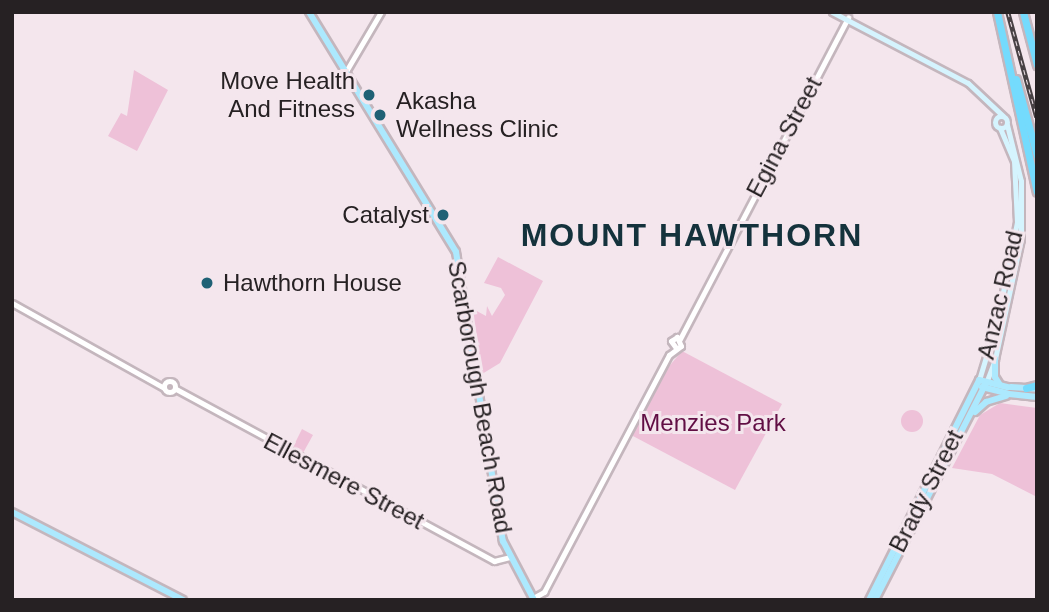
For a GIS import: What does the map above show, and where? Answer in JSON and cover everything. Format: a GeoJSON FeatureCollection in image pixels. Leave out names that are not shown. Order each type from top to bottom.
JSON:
{"type":"FeatureCollection","features":[{"type":"Feature","properties":{"kind":"highway"},"geometry":{"type":"LineString","coordinates":[[997,12],[1037,156]]}},
{"type":"Feature","properties":{"kind":"highway"},"geometry":{"type":"LineString","coordinates":[[997,12],[1037,192]]}},
{"type":"Feature","properties":{"kind":"highway"},"geometry":{"type":"LineString","coordinates":[[1023,12],[1037,65]]}},
{"type":"Feature","properties":{"kind":"highway"},"geometry":{"type":"LineString","coordinates":[[1026,388],[1037,387]]}},
{"type":"Feature","properties":{"kind":"main road"},"geometry":{"type":"LineString","coordinates":[[832,12],[973,85],[1003,116],[996,120],[993,108]]}},
{"type":"Feature","properties":{"kind":"main road"},"geometry":{"type":"LineString","coordinates":[[840,12],[847,18]]}},
{"type":"Feature","properties":{"kind":"main road","name":"Scarborough Beach Road"},"geometry":{"type":"LineString","coordinates":[[309,14],[456,253],[502,532],[510,557],[533,599]]}},
{"type":"Feature","properties":{"kind":"main road","name":"Anzac Road"},"geometry":{"type":"LineString","coordinates":[[982,384],[995,359],[1024,207],[1018,162],[1003,116]]}},
{"type":"Feature","properties":{"kind":"main road","name":"Anzac Road"},"geometry":{"type":"LineString","coordinates":[[982,384],[1017,222],[1013,161],[996,120]]}},
{"type":"Feature","properties":{"kind":"main road"},"geometry":{"type":"LineString","coordinates":[[1000,128],[1007,125]]}},
{"type":"Feature","properties":{"kind":"main road"},"geometry":{"type":"LineString","coordinates":[[995,359],[995,377],[1000,385],[1010,392]]}},
{"type":"Feature","properties":{"kind":"main road"},"geometry":{"type":"LineString","coordinates":[[982,384],[1000,385]]}},
{"type":"Feature","properties":{"kind":"main road"},"geometry":{"type":"LineString","coordinates":[[982,384],[1037,397]]}},
{"type":"Feature","properties":{"kind":"main road","name":"Brady Street"},"geometry":{"type":"LineString","coordinates":[[875,600],[969,419],[982,384]]}},
{"type":"Feature","properties":{"kind":"main road","name":"Brady Street"},"geometry":{"type":"LineString","coordinates":[[869,600],[982,384]]}},
{"type":"Feature","properties":{"kind":"main road"},"geometry":{"type":"LineString","coordinates":[[969,419],[986,402],[1026,388]]}},
{"type":"Feature","properties":{"kind":"main road"},"geometry":{"type":"LineString","coordinates":[[12,512],[183,600]]}},
{"type":"Feature","properties":{"kind":"street"},"geometry":{"type":"LineString","coordinates":[[345,72],[381,12]]}},
{"type":"Feature","properties":{"kind":"street","name":"Egina Street"},"geometry":{"type":"LineString","coordinates":[[678,338],[847,18]]}},
{"type":"Feature","properties":{"kind":"street","name":"Ellesmere Street"},"geometry":{"type":"LineString","coordinates":[[12,303],[494,561],[510,557]]}},
{"type":"Feature","properties":{"kind":"street"},"geometry":{"type":"LineString","coordinates":[[533,599],[544,592],[678,338]]}},
{"type":"Feature","properties":{"kind":"street"},"geometry":{"type":"LineString","coordinates":[[673,347],[678,338]]}},
{"type":"Feature","properties":{"kind":"street","name":"Ellesmere Street"},"geometry":{"type":"LineString","coordinates":[[164,385],[173,382],[176,391]]}},
{"type":"Feature","properties":{"kind":"green space"},"geometry":{"type":"Polygon","coordinates":[[[134,70],[168,90],[137,151],[108,136],[121,113],[127,116],[134,70]]]}},
{"type":"Feature","properties":{"kind":"green space"},"geometry":{"type":"Polygon","coordinates":[[[498,257],[543,281],[500,363],[482,374],[473,309],[486,316],[487,306],[492,316],[505,295],[501,288],[484,283],[498,257]]]}},
{"type":"Feature","properties":{"kind":"green space","name":"Menzies Park"},"geometry":{"type":"Polygon","coordinates":[[[682,351],[782,404],[735,490],[631,435],[660,377],[682,351]]]}},
{"type":"Feature","properties":{"kind":"green space"},"geometry":{"type":"Polygon","coordinates":[[[1000,403],[1037,408],[1037,497],[992,474],[952,468],[980,415],[1000,403]]]}},
{"type":"Feature","properties":{"kind":"green space"},"geometry":{"type":"Polygon","coordinates":[[[908,410],[916,410],[923,417],[923,425],[916,432],[908,432],[901,425],[901,417],[908,410]]]}},
{"type":"Feature","properties":{"kind":"green space"},"geometry":{"type":"Polygon","coordinates":[[[302,429],[313,435],[303,453],[297,454],[291,451],[302,429]]]}},
{"type":"Feature","properties":{"kind":"railway"},"geometry":{"type":"LineString","coordinates":[[1008,12],[1037,117]]}},
{"type":"Feature","properties":{"kind":"place","name":"Move Health And Fitness"},"geometry":{"type":"Point","coordinates":[369,95]}},
{"type":"Feature","properties":{"kind":"place","name":"Akasha Wellness Clinic"},"geometry":{"type":"Point","coordinates":[380,115]}},
{"type":"Feature","properties":{"kind":"place","name":"Catalyst"},"geometry":{"type":"Point","coordinates":[443,215]}},
{"type":"Feature","properties":{"kind":"place","name":"Hawthorn House"},"geometry":{"type":"Point","coordinates":[207,283]}},
{"type":"Feature","properties":{"kind":"district","name":"MOUNT HAWTHORN"},"geometry":{"type":"Point","coordinates":[692,235]}}]}
